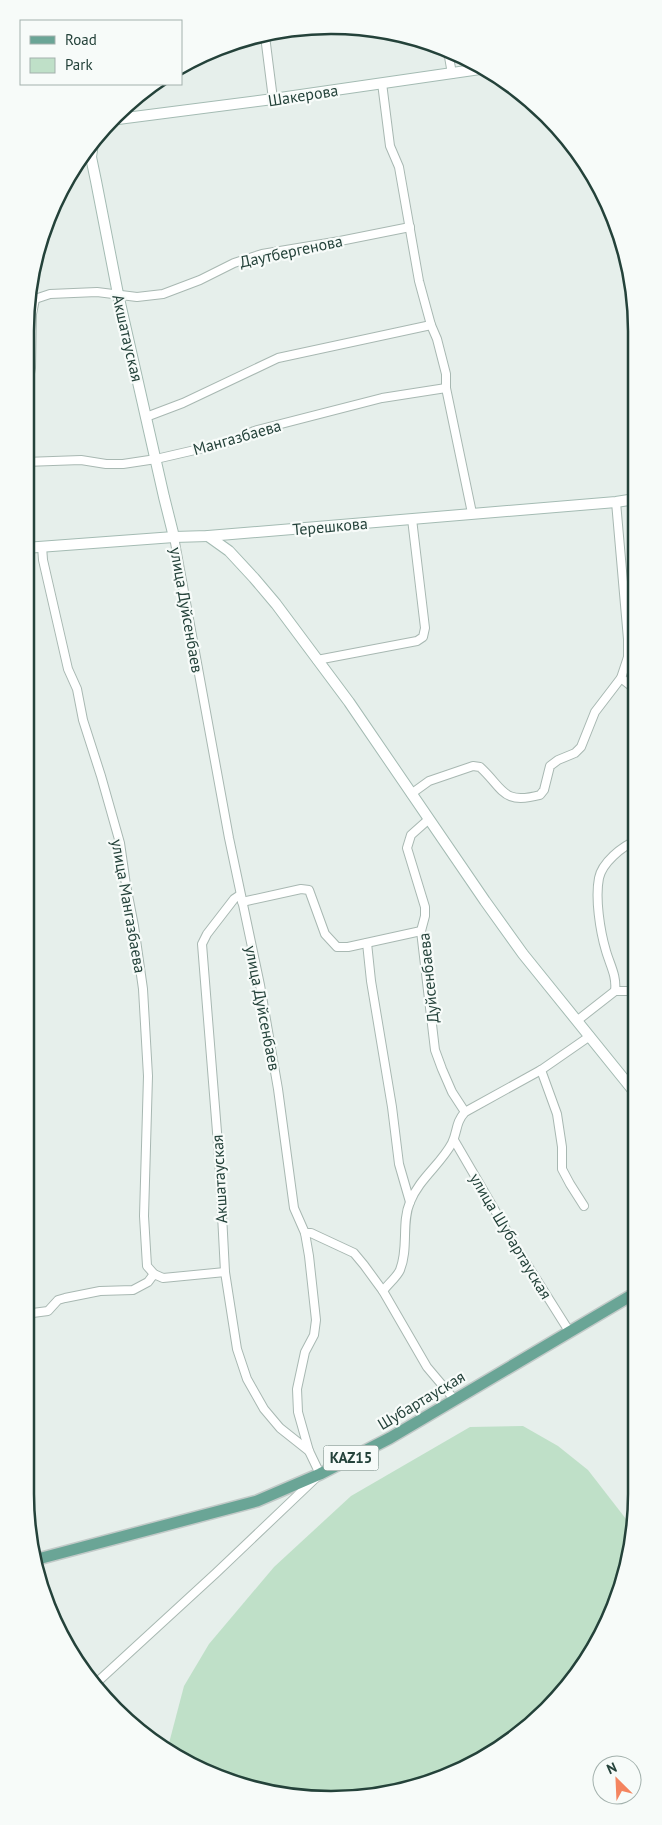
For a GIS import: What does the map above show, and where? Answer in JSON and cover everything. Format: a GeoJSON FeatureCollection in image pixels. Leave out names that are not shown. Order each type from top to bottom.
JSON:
{"type":"FeatureCollection","features":[{"type":"Feature","properties":{"kind":"main road","name":"Шубартауская"},"geometry":{"type":"LineString","coordinates":[[41,1558],[257,1501],[320,1474],[390,1438],[628,1297]]}},
{"type":"Feature","properties":{"kind":"street"},"geometry":{"type":"LineString","coordinates":[[266,41],[274,99]]}},
{"type":"Feature","properties":{"kind":"street"},"geometry":{"type":"LineString","coordinates":[[449,58],[452,74]]}},
{"type":"Feature","properties":{"kind":"street","name":"Шакерова"},"geometry":{"type":"LineString","coordinates":[[124,118],[473,70]]}},
{"type":"Feature","properties":{"kind":"street"},"geometry":{"type":"LineString","coordinates":[[382,83],[390,146],[399,167],[419,281],[446,374],[446,388],[472,513]]}},
{"type":"Feature","properties":{"kind":"street","name":"Акшатауская"},"geometry":{"type":"LineString","coordinates":[[91,156],[118,294],[174,536]]}},
{"type":"Feature","properties":{"kind":"street","name":"Даутбергенова"},"geometry":{"type":"LineString","coordinates":[[35,299],[50,294],[97,292],[137,297],[164,294],[200,280],[234,263],[262,254],[410,227]]}},
{"type":"Feature","properties":{"kind":"street"},"geometry":{"type":"LineString","coordinates":[[146,417],[183,403],[278,358],[431,325]]}},
{"type":"Feature","properties":{"kind":"street","name":"Мангазбаева"},"geometry":{"type":"LineString","coordinates":[[34,462],[81,460],[106,464],[122,464],[156,459],[234,441],[254,431],[382,398],[446,388]]}},
{"type":"Feature","properties":{"kind":"street","name":"Терешкова"},"geometry":{"type":"LineString","coordinates":[[34,547],[174,536],[208,536],[628,499]]}},
{"type":"Feature","properties":{"kind":"street"},"geometry":{"type":"LineString","coordinates":[[411,794],[430,781],[472,766],[480,767],[507,796],[517,799],[540,795],[544,790],[550,766],[558,760],[575,753],[581,746],[594,712],[621,678],[628,657],[616,502]]}},
{"type":"Feature","properties":{"kind":"street"},"geometry":{"type":"LineString","coordinates":[[317,660],[417,641],[423,637],[425,628],[412,519]]}},
{"type":"Feature","properties":{"kind":"street","name":"улица Дуйсенбаев"},"geometry":{"type":"LineString","coordinates":[[174,536],[241,898],[260,985],[294,1208],[305,1233],[309,1256],[316,1320],[314,1335],[304,1352],[297,1389],[298,1412],[309,1451],[320,1474]]}},
{"type":"Feature","properties":{"kind":"street"},"geometry":{"type":"LineString","coordinates":[[208,536],[229,551],[254,578],[317,660],[484,901],[523,954],[628,1084]]}},
{"type":"Feature","properties":{"kind":"street","name":"улица Мангазбаева"},"geometry":{"type":"LineString","coordinates":[[42,546],[43,560],[68,669],[77,689],[83,720],[120,843],[134,926],[143,989],[148,1076],[144,1216],[148,1266],[154,1274]]}},
{"type":"Feature","properties":{"kind":"street"},"geometry":{"type":"LineString","coordinates":[[621,678],[628,684]]}},
{"type":"Feature","properties":{"kind":"street","name":"Дуйсенбаева"},"geometry":{"type":"LineString","coordinates":[[429,819],[411,835],[408,848],[425,907],[421,931],[435,1050],[452,1092],[465,1112]]}},
{"type":"Feature","properties":{"kind":"street"},"geometry":{"type":"LineString","coordinates":[[615,991],[616,981],[600,925],[599,877],[607,863],[620,850],[628,846]]}},
{"type":"Feature","properties":{"kind":"street"},"geometry":{"type":"LineString","coordinates":[[241,898],[301,889],[309,890],[325,934],[337,948],[421,931]]}},
{"type":"Feature","properties":{"kind":"street","name":"Акшатауская"},"geometry":{"type":"LineString","coordinates":[[241,898],[234,899],[207,934],[202,944],[219,1157],[224,1272],[237,1349],[247,1380],[264,1409],[280,1428],[309,1451]]}},
{"type":"Feature","properties":{"kind":"street"},"geometry":{"type":"LineString","coordinates":[[367,943],[399,1164],[410,1202]]}},
{"type":"Feature","properties":{"kind":"street"},"geometry":{"type":"LineString","coordinates":[[578,1020],[615,991],[628,991]]}},
{"type":"Feature","properties":{"kind":"street"},"geometry":{"type":"LineString","coordinates":[[383,1291],[400,1270],[405,1245],[405,1222],[410,1202],[419,1186],[446,1154],[454,1140],[458,1120],[465,1112],[540,1070],[590,1036]]}},
{"type":"Feature","properties":{"kind":"street"},"geometry":{"type":"LineString","coordinates":[[540,1070],[557,1114],[562,1147],[562,1169],[584,1206]]}},
{"type":"Feature","properties":{"kind":"street","name":"улица Шубартауская"},"geometry":{"type":"LineString","coordinates":[[454,1140],[518,1250],[569,1331]]}},
{"type":"Feature","properties":{"kind":"street"},"geometry":{"type":"LineString","coordinates":[[305,1233],[311,1233],[354,1253],[383,1291],[427,1368],[454,1400]]}},
{"type":"Feature","properties":{"kind":"street"},"geometry":{"type":"LineString","coordinates":[[34,1313],[48,1311],[58,1300],[64,1298],[100,1291],[133,1290],[148,1282],[154,1274],[163,1278],[224,1272]]}},
{"type":"Feature","properties":{"kind":"street"},"geometry":{"type":"LineString","coordinates":[[99,1680],[320,1474]]}},
{"type":"Feature","properties":{"kind":"green space"},"geometry":{"type":"Polygon","coordinates":[[[523,1426],[558,1446],[588,1470],[627,1521],[623,1552],[606,1608],[578,1659],[567,1675],[541,1704],[512,1730],[462,1761],[445,1769],[408,1781],[370,1789],[312,1791],[273,1786],[217,1769],[169,1743],[184,1686],[209,1644],[274,1567],[351,1496],[470,1427],[523,1426]]]}}]}
